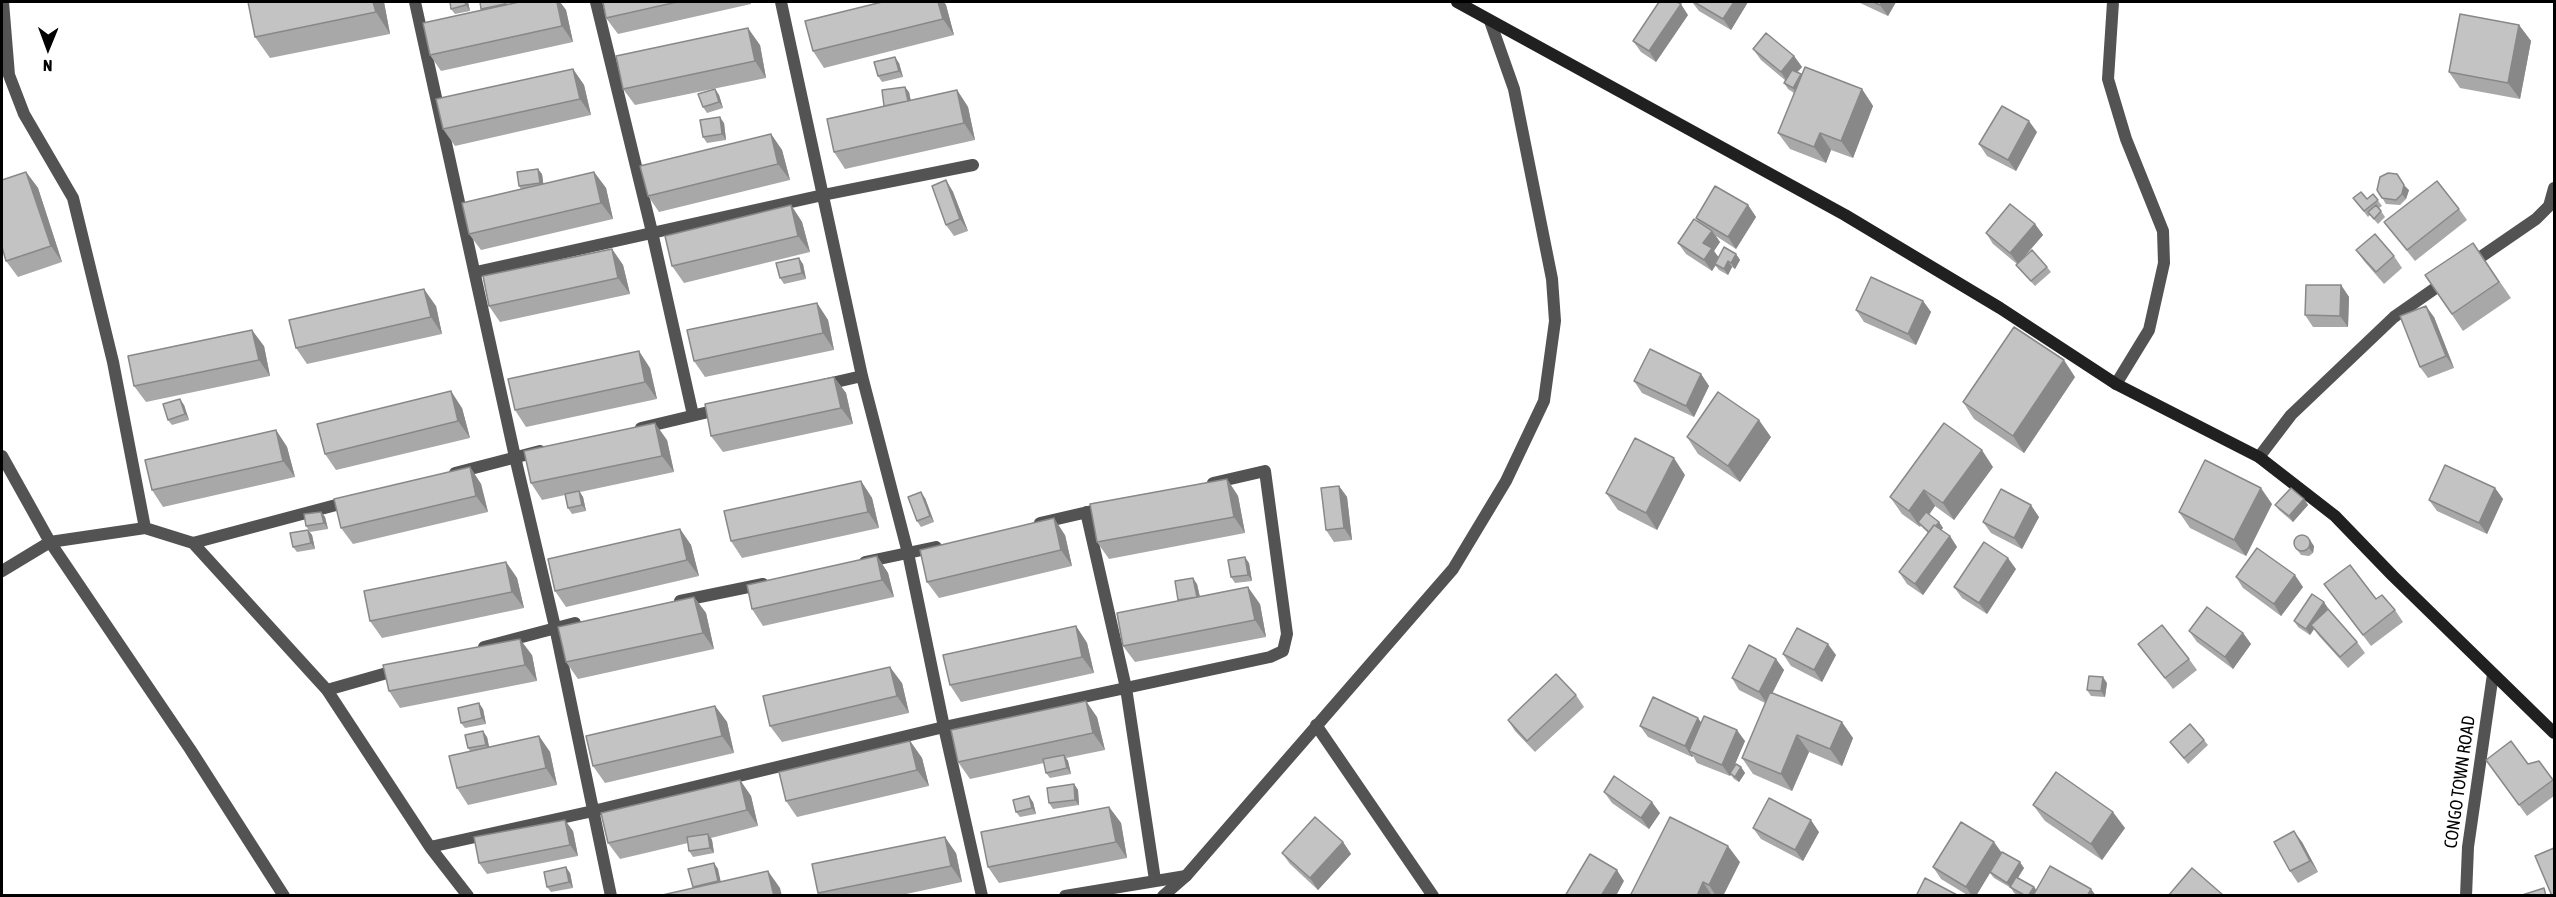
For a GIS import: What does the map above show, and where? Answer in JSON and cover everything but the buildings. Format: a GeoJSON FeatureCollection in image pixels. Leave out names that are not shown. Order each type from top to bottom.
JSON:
{"type":"FeatureCollection","features":[{"type":"Feature","properties":{"kind":"main road"},"geometry":{"type":"LineString","coordinates":[[1457,2],[1845,215],[2000,308],[2116,384],[2259,457],[2335,516],[2392,576],[2554,733]]}},
{"type":"Feature","properties":{"kind":"street"},"geometry":{"type":"LineString","coordinates":[[3,2],[9,75],[24,114],[73,198],[113,362],[145,528]]}},
{"type":"Feature","properties":{"kind":"street"},"geometry":{"type":"LineString","coordinates":[[415,2],[515,457],[555,627],[611,896]]}},
{"type":"Feature","properties":{"kind":"street"},"geometry":{"type":"LineString","coordinates":[[596,2],[652,232],[693,416]]}},
{"type":"Feature","properties":{"kind":"street"},"geometry":{"type":"LineString","coordinates":[[781,2],[862,376],[908,553],[982,896]]}},
{"type":"Feature","properties":{"kind":"street"},"geometry":{"type":"LineString","coordinates":[[2113,2],[2108,79],[2126,140],[2163,231],[2164,263],[2149,330],[2116,384]]}},
{"type":"Feature","properties":{"kind":"street"},"geometry":{"type":"LineString","coordinates":[[1163,896],[1186,876],[1453,569],[1506,481],[1544,401],[1555,321],[1552,279],[1514,89],[1490,21]]}},
{"type":"Feature","properties":{"kind":"street"},"geometry":{"type":"LineString","coordinates":[[476,272],[822,195],[973,165]]}},
{"type":"Feature","properties":{"kind":"street"},"geometry":{"type":"LineString","coordinates":[[2259,457],[2291,415],[2394,317],[2536,219],[2549,206],[2554,188]]}},
{"type":"Feature","properties":{"kind":"street"},"geometry":{"type":"LineString","coordinates":[[806,389],[862,376]]}},
{"type":"Feature","properties":{"kind":"street"},"geometry":{"type":"LineString","coordinates":[[626,431],[738,405]]}},
{"type":"Feature","properties":{"kind":"street"},"geometry":{"type":"LineString","coordinates":[[446,476],[548,449]]}},
{"type":"Feature","properties":{"kind":"street"},"geometry":{"type":"LineString","coordinates":[[2,456],[50,542],[190,749],[284,896]]}},
{"type":"Feature","properties":{"kind":"street"},"geometry":{"type":"LineString","coordinates":[[430,847],[593,811],[944,727],[1270,657],[1283,651],[1287,634],[1265,471],[1198,486]]}},
{"type":"Feature","properties":{"kind":"street"},"geometry":{"type":"LineString","coordinates":[[193,543],[366,497]]}},
{"type":"Feature","properties":{"kind":"street"},"geometry":{"type":"LineString","coordinates":[[1030,525],[1120,504]]}},
{"type":"Feature","properties":{"kind":"street"},"geometry":{"type":"LineString","coordinates":[[1086,512],[1126,688],[1155,880]]}},
{"type":"Feature","properties":{"kind":"street"},"geometry":{"type":"LineString","coordinates":[[2,571],[50,542],[145,528],[193,543],[327,690],[430,847],[468,896]]}},
{"type":"Feature","properties":{"kind":"street"},"geometry":{"type":"LineString","coordinates":[[851,565],[953,543]]}},
{"type":"Feature","properties":{"kind":"street"},"geometry":{"type":"LineString","coordinates":[[669,603],[772,582]]}},
{"type":"Feature","properties":{"kind":"street"},"geometry":{"type":"LineString","coordinates":[[475,649],[589,620]]}},
{"type":"Feature","properties":{"kind":"street"},"geometry":{"type":"LineString","coordinates":[[327,690],[418,665]]}},
{"type":"Feature","properties":{"kind":"street","name":"CONGO TOWN ROAD"},"geometry":{"type":"LineString","coordinates":[[2466,896],[2468,847],[2493,674]]}},
{"type":"Feature","properties":{"kind":"street"},"geometry":{"type":"LineString","coordinates":[[1316,725],[1433,896]]}},
{"type":"Feature","properties":{"kind":"street"},"geometry":{"type":"LineString","coordinates":[[1065,896],[1186,876]]}}]}
